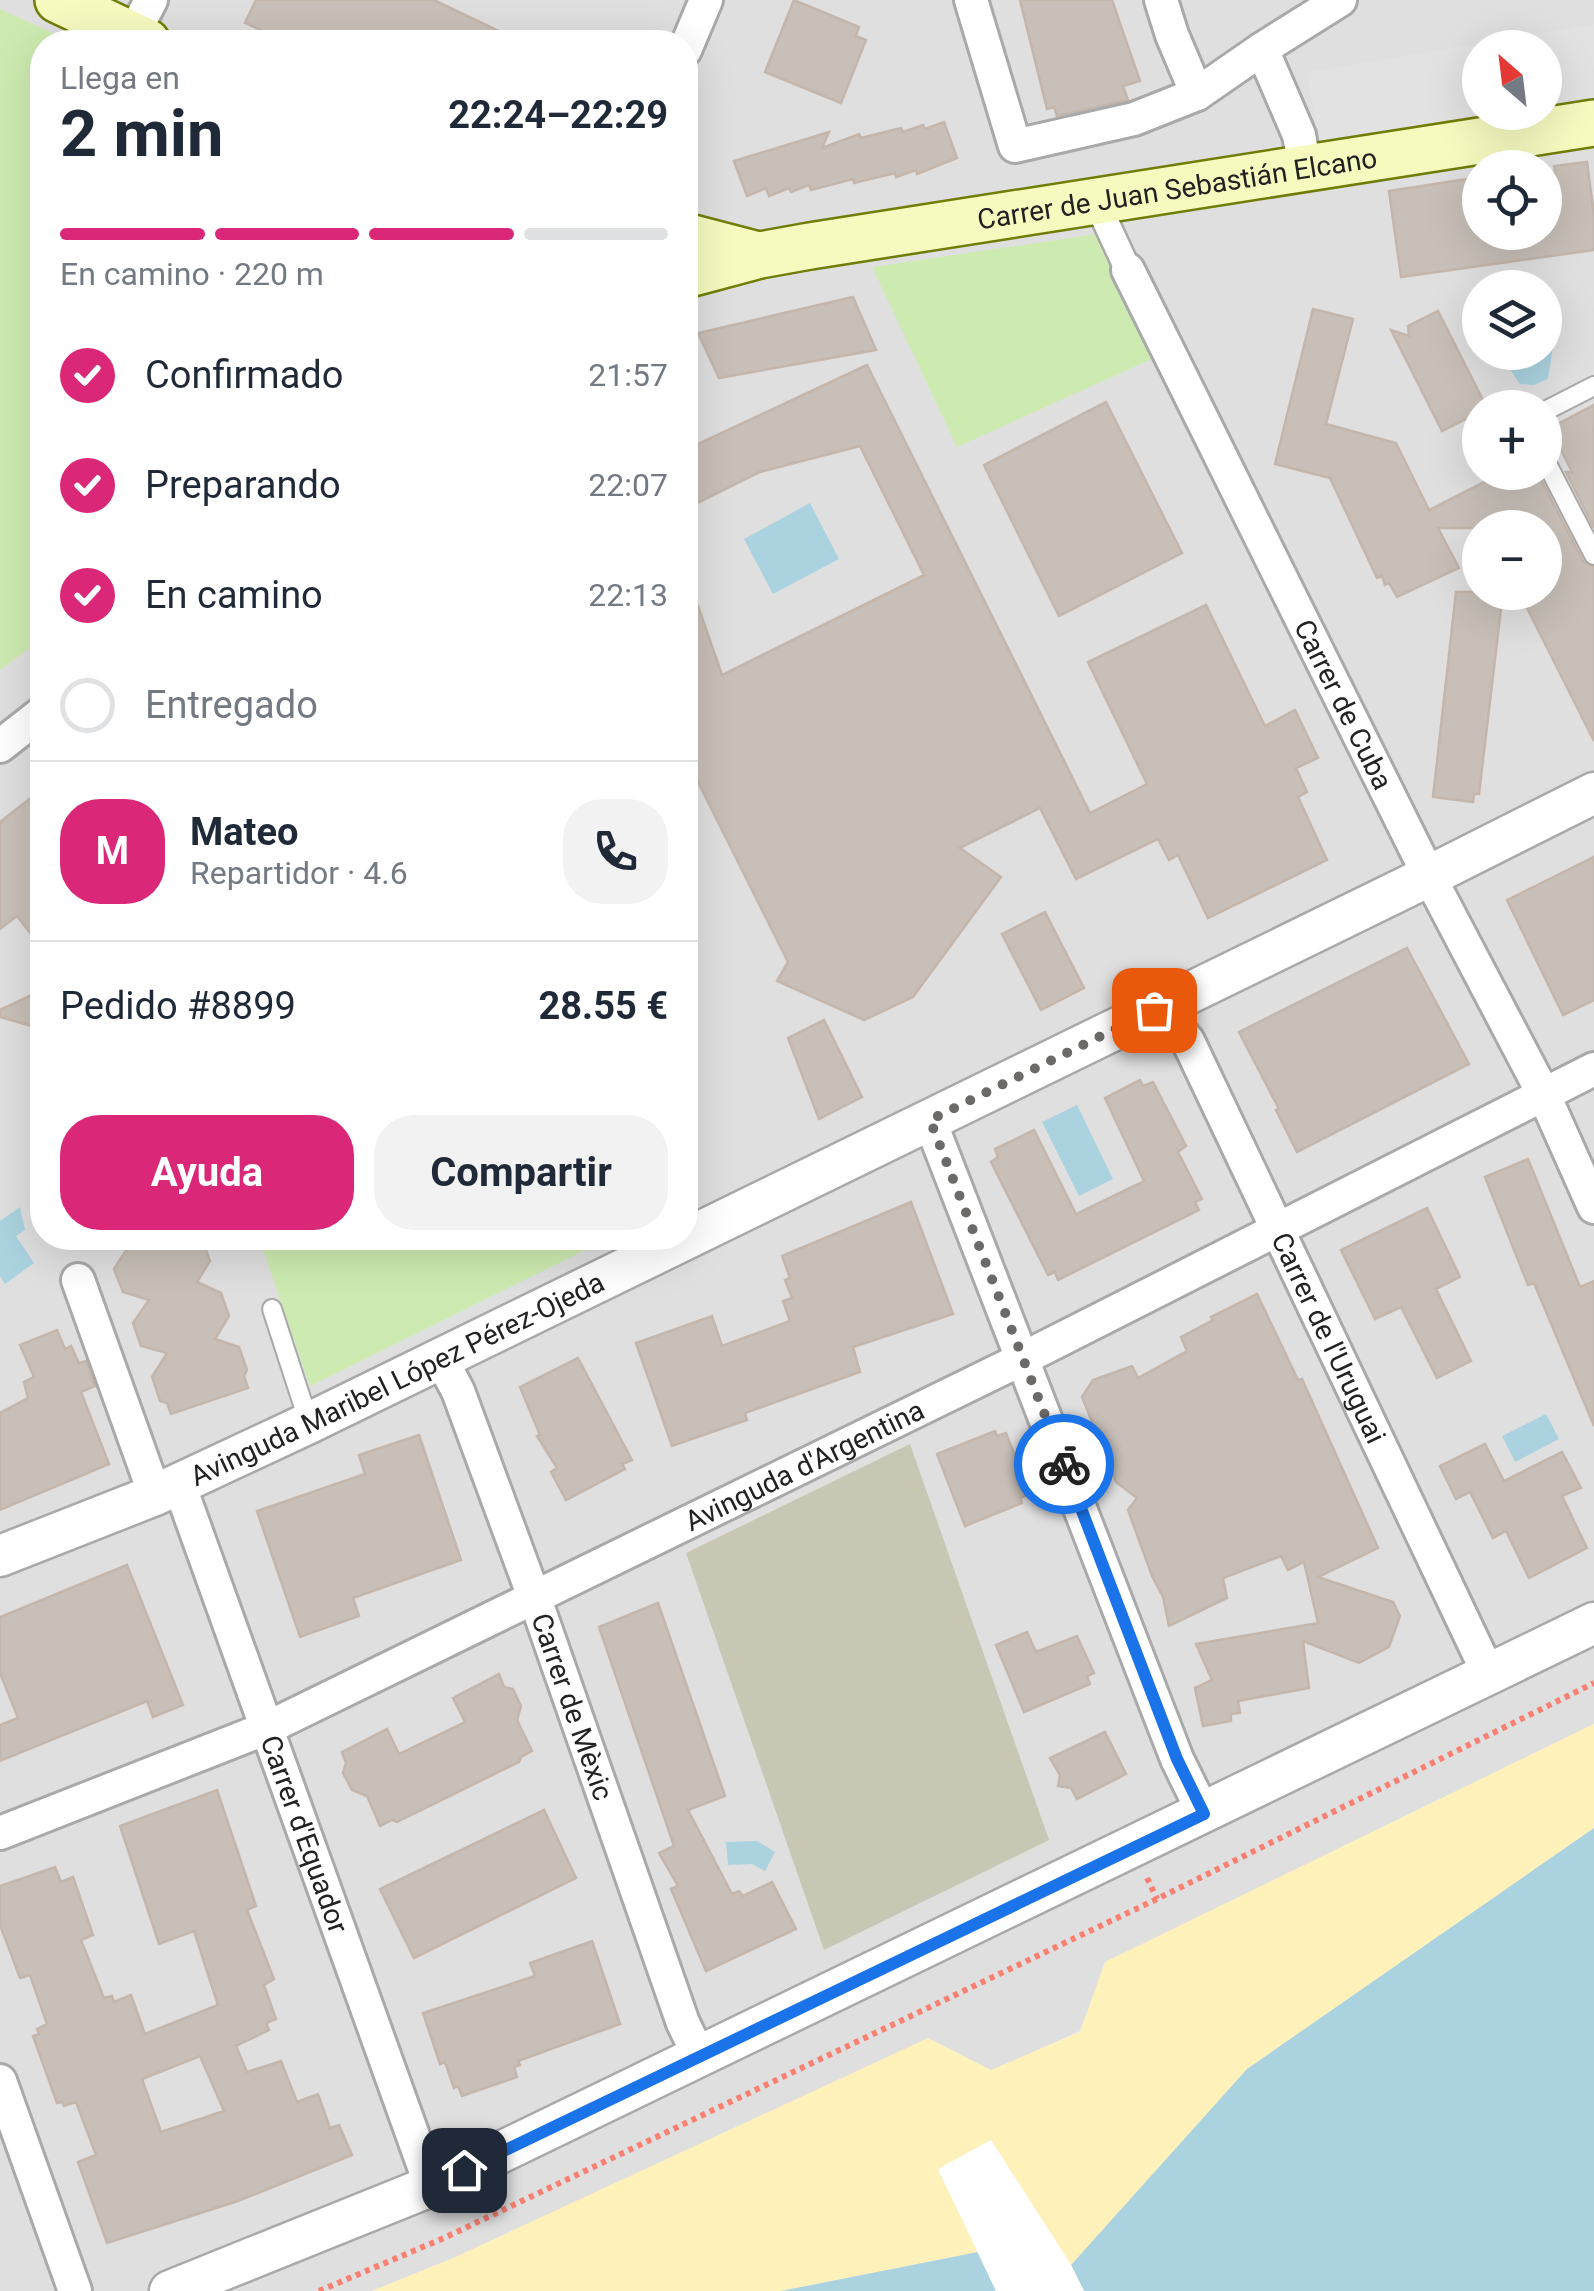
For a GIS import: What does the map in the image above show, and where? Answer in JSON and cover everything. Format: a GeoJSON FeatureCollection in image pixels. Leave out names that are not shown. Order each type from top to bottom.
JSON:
{"type":"FeatureCollection","features":[{"type":"Feature","properties":{"kind":"main road"},"geometry":{"type":"LineString","coordinates":[[58,0],[144,26]]}},
{"type":"Feature","properties":{"kind":"main road","name":"Carrer de Juan Sebastián Elcano"},"geometry":{"type":"LineString","coordinates":[[698,272],[760,255],[1594,123]]}},
{"type":"Feature","properties":{"kind":"main road","name":"Carrer de Juan Sebastián Elcano"},"geometry":{"type":"LineString","coordinates":[[698,239],[760,255]]}},
{"type":"Feature","properties":{"kind":"street"},"geometry":{"type":"LineString","coordinates":[[693,30],[706,0]]}},
{"type":"Feature","properties":{"kind":"street"},"geometry":{"type":"LineString","coordinates":[[971,0],[1015,146],[1134,119],[1197,94],[1340,0]]}},
{"type":"Feature","properties":{"kind":"street"},"geometry":{"type":"LineString","coordinates":[[1161,0],[1197,94]]}},
{"type":"Feature","properties":{"kind":"street"},"geometry":{"type":"LineString","coordinates":[[1262,49],[1299,135],[1305,168]]}},
{"type":"Feature","properties":{"kind":"street","name":"Carrer de Cuba"},"geometry":{"type":"LineString","coordinates":[[1096,202],[1430,876],[1544,1094],[1594,1207]]}},
{"type":"Feature","properties":{"kind":"street"},"geometry":{"type":"LineString","coordinates":[[0,746],[30,722]]}},
{"type":"Feature","properties":{"kind":"street","name":"Avinguda Maribel López Pérez-Ojeda"},"geometry":{"type":"LineString","coordinates":[[698,1233],[1594,792]]}},
{"type":"Feature","properties":{"kind":"street","name":"Carrer de l'Uruguai"},"geometry":{"type":"LineString","coordinates":[[1154,1010],[1172,1022],[1188,1041],[1489,1675]]}},
{"type":"Feature","properties":{"kind":"street","name":"Avinguda d'Argentina"},"geometry":{"type":"LineString","coordinates":[[0,1833],[267,1728],[1022,1359],[1594,1068]]}},
{"type":"Feature","properties":{"kind":"street"},"geometry":{"type":"LineString","coordinates":[[930,1120],[1177,1759],[1204,1814]]}},
{"type":"Feature","properties":{"kind":"street","name":"Avinguda Maribel López Pérez-Ojeda"},"geometry":{"type":"LineString","coordinates":[[0,1556],[167,1489],[664,1250]]}},
{"type":"Feature","properties":{"kind":"street","name":"Carrer d'Equador"},"geometry":{"type":"LineString","coordinates":[[78,1280],[267,1728],[430,2186]]}},
{"type":"Feature","properties":{"kind":"street","name":"Carrer de Mèxic"},"geometry":{"type":"LineString","coordinates":[[441,1359],[458,1391],[534,1596],[699,2056]]}},
{"type":"Feature","properties":{"kind":"street"},"geometry":{"type":"LineString","coordinates":[[170,2291],[430,2186],[1594,1622]]}},
{"type":"Feature","properties":{"kind":"street"},"geometry":{"type":"LineString","coordinates":[[0,2082],[74,2291]]}},
{"type":"Feature","properties":{"kind":"lane"},"geometry":{"type":"LineString","coordinates":[[1562,402],[1594,386]]}},
{"type":"Feature","properties":{"kind":"lane"},"geometry":{"type":"LineString","coordinates":[[1560,490],[1594,555]]}},
{"type":"Feature","properties":{"kind":"lane"},"geometry":{"type":"LineString","coordinates":[[272,1309],[309,1422]]}},
{"type":"Feature","properties":{"kind":"path"},"geometry":{"type":"LineString","coordinates":[[319,2291],[444,2238],[1140,1908],[1594,1683]]}},
{"type":"Feature","properties":{"kind":"shaded area"},"geometry":{"type":"Polygon","coordinates":[[[0,0],[1594,0],[1594,1724],[1106,1962],[1080,2031],[991,2071],[451,2259],[372,2291],[0,2291],[0,0]]]}},
{"type":"Feature","properties":{"kind":"shaded area"},"geometry":{"type":"Polygon","coordinates":[[[1594,24],[1594,100],[1562,105],[1562,30],[1558,30],[1594,24]]]}},
{"type":"Feature","properties":{"kind":"shaded area"},"geometry":{"type":"Polygon","coordinates":[[[1462,46],[1462,122],[1319,145],[1307,72],[1462,46]]]}},
{"type":"Feature","properties":{"kind":"shaded area"},"geometry":{"type":"Polygon","coordinates":[[[910,1444],[1049,1840],[824,1950],[686,1553],[910,1444]]]}},
{"type":"Feature","properties":{"kind":"green space"},"geometry":{"type":"Polygon","coordinates":[[[0,9],[46,30],[30,30],[30,648],[0,670],[0,9]]]}},
{"type":"Feature","properties":{"kind":"green space"},"geometry":{"type":"Polygon","coordinates":[[[1097,234],[1156,357],[957,447],[872,267],[1097,234]]]}},
{"type":"Feature","properties":{"kind":"green space"},"geometry":{"type":"Polygon","coordinates":[[[263,1250],[585,1250],[310,1386],[263,1250]]]}},
{"type":"Feature","properties":{"kind":"sand"},"geometry":{"type":"Polygon","coordinates":[[[1594,1724],[1594,1828],[1247,2069],[1071,2265],[991,2140],[938,2170],[978,2252],[781,2291],[372,2291],[451,2259],[928,2038],[991,2070],[1080,2032],[1105,1962],[1594,1724]]]}},
{"type":"Feature","properties":{"kind":"water"},"geometry":{"type":"Polygon","coordinates":[[[1511,370],[1549,370],[1548,379],[1534,385],[1520,384],[1511,370]]]}},
{"type":"Feature","properties":{"kind":"water"},"geometry":{"type":"Polygon","coordinates":[[[810,503],[839,559],[773,594],[744,539],[810,503]]]}},
{"type":"Feature","properties":{"kind":"water"},"geometry":{"type":"Polygon","coordinates":[[[1077,1105],[1113,1179],[1079,1196],[1042,1122],[1077,1105]]]}},
{"type":"Feature","properties":{"kind":"water"},"geometry":{"type":"Polygon","coordinates":[[[20,1207],[25,1230],[16,1236],[34,1263],[5,1284],[0,1276],[0,1221],[20,1207]]]}},
{"type":"Feature","properties":{"kind":"water"},"geometry":{"type":"Polygon","coordinates":[[[1546,1414],[1559,1439],[1515,1462],[1502,1436],[1546,1414]]]}},
{"type":"Feature","properties":{"kind":"water"},"geometry":{"type":"Polygon","coordinates":[[[1594,1828],[1594,2291],[1084,2291],[1071,2265],[1247,2069],[1594,1828]]]}},
{"type":"Feature","properties":{"kind":"water"},"geometry":{"type":"Polygon","coordinates":[[[757,1841],[775,1852],[765,1871],[752,1864],[728,1865],[726,1842],[757,1841]]]}},
{"type":"Feature","properties":{"kind":"water"},"geometry":{"type":"Polygon","coordinates":[[[978,2252],[996,2291],[781,2291],[978,2252]]]}},
{"type":"Feature","properties":{"kind":"pier"},"geometry":{"type":"Polygon","coordinates":[[[991,2140],[1084,2291],[996,2291],[938,2169],[991,2140]]]}},
{"type":"Feature","properties":{"kind":"building"},"geometry":{"type":"Polygon","coordinates":[[[256,0],[434,0],[497,30],[260,30],[245,23],[256,0]]]}},
{"type":"Feature","properties":{"kind":"building"},"geometry":{"type":"Polygon","coordinates":[[[794,0],[859,27],[856,36],[866,40],[841,103],[765,72],[794,0]]]}},
{"type":"Feature","properties":{"kind":"building"},"geometry":{"type":"Polygon","coordinates":[[[1020,0],[1112,0],[1140,81],[1123,86],[1128,100],[1057,116],[1054,107],[1047,109],[1020,0]]]}},
{"type":"Feature","properties":{"kind":"building"},"geometry":{"type":"Polygon","coordinates":[[[944,122],[957,158],[917,174],[916,170],[896,177],[895,173],[854,183],[853,179],[811,190],[809,185],[769,196],[766,188],[747,196],[734,161],[829,132],[822,148],[859,134],[861,138],[923,125],[925,129],[944,122]]]}},
{"type":"Feature","properties":{"kind":"building"},"geometry":{"type":"Polygon","coordinates":[[[1587,162],[1594,250],[1401,277],[1389,191],[1462,180],[1462,250],[1562,250],[1562,165],[1587,162]]]}},
{"type":"Feature","properties":{"kind":"building"},"geometry":{"type":"Polygon","coordinates":[[[853,297],[876,350],[719,378],[698,333],[853,297]]]}},
{"type":"Feature","properties":{"kind":"building"},"geometry":{"type":"Polygon","coordinates":[[[1313,309],[1353,319],[1326,424],[1396,443],[1429,510],[1468,490],[1546,490],[1557,510],[1462,510],[1462,528],[1438,528],[1459,568],[1397,597],[1382,576],[1377,578],[1330,478],[1275,464],[1313,309]]]}},
{"type":"Feature","properties":{"kind":"building"},"geometry":{"type":"Polygon","coordinates":[[[1438,311],[1462,359],[1462,370],[1468,370],[1478,390],[1462,390],[1462,421],[1442,431],[1391,330],[1409,336],[1408,326],[1438,311]]]}},
{"type":"Feature","properties":{"kind":"building"},"geometry":{"type":"Polygon","coordinates":[[[867,365],[1090,813],[1147,784],[1088,662],[1206,605],[1265,726],[1295,710],[1318,758],[1296,768],[1307,792],[1298,797],[1327,860],[1208,918],[1178,855],[1169,860],[1158,839],[1076,879],[1040,808],[960,848],[1001,877],[913,997],[864,1020],[777,981],[788,962],[698,781],[698,606],[722,675],[924,575],[860,446],[760,472],[698,503],[698,444],[867,365]]]}},
{"type":"Feature","properties":{"kind":"building"},"geometry":{"type":"Polygon","coordinates":[[[1106,402],[1182,553],[1059,616],[984,465],[1106,402]]]}},
{"type":"Feature","properties":{"kind":"building"},"geometry":{"type":"Polygon","coordinates":[[[1594,405],[1594,528],[1566,472],[1572,472],[1562,452],[1562,422],[1594,405]]]}},
{"type":"Feature","properties":{"kind":"building"},"geometry":{"type":"Polygon","coordinates":[[[1562,520],[1583,561],[1594,567],[1594,741],[1528,610],[1562,610],[1562,520]]]}},
{"type":"Feature","properties":{"kind":"building"},"geometry":{"type":"Polygon","coordinates":[[[1456,592],[1462,592],[1462,610],[1501,610],[1479,794],[1474,794],[1473,802],[1433,797],[1456,592]]]}},
{"type":"Feature","properties":{"kind":"building"},"geometry":{"type":"Polygon","coordinates":[[[30,798],[30,933],[17,916],[0,929],[0,822],[30,798]]]}},
{"type":"Feature","properties":{"kind":"building"},"geometry":{"type":"Polygon","coordinates":[[[1594,857],[1594,1000],[1563,1015],[1507,900],[1594,857]]]}},
{"type":"Feature","properties":{"kind":"building"},"geometry":{"type":"Polygon","coordinates":[[[1045,912],[1084,988],[1041,1010],[1002,934],[1045,912]]]}},
{"type":"Feature","properties":{"kind":"building"},"geometry":{"type":"Polygon","coordinates":[[[1407,948],[1469,1064],[1297,1152],[1239,1032],[1407,948]]]}},
{"type":"Feature","properties":{"kind":"building"},"geometry":{"type":"Polygon","coordinates":[[[30,996],[30,1026],[0,1017],[0,1010],[30,996]]]}},
{"type":"Feature","properties":{"kind":"building"},"geometry":{"type":"Polygon","coordinates":[[[824,1020],[862,1097],[819,1119],[788,1038],[824,1020]]]}},
{"type":"Feature","properties":{"kind":"building"},"geometry":{"type":"Polygon","coordinates":[[[1140,1080],[1143,1086],[1153,1082],[1186,1146],[1178,1152],[1202,1199],[1195,1202],[1199,1210],[1058,1280],[1055,1272],[1048,1275],[991,1162],[998,1157],[995,1149],[1034,1130],[1076,1214],[1144,1181],[1105,1098],[1140,1080]]]}},
{"type":"Feature","properties":{"kind":"building"},"geometry":{"type":"Polygon","coordinates":[[[1528,1159],[1580,1287],[1594,1281],[1594,1426],[1534,1283],[1528,1285],[1485,1177],[1528,1159]]]}},
{"type":"Feature","properties":{"kind":"building"},"geometry":{"type":"Polygon","coordinates":[[[911,1202],[953,1314],[853,1347],[860,1372],[745,1413],[747,1420],[672,1446],[636,1343],[712,1316],[722,1346],[790,1321],[783,1301],[792,1298],[785,1280],[790,1278],[782,1256],[911,1202]]]}},
{"type":"Feature","properties":{"kind":"building"},"geometry":{"type":"Polygon","coordinates":[[[1427,1208],[1460,1277],[1436,1289],[1471,1361],[1437,1378],[1401,1307],[1375,1319],[1341,1250],[1427,1208]]]}},
{"type":"Feature","properties":{"kind":"building"},"geometry":{"type":"Polygon","coordinates":[[[126,1250],[206,1250],[210,1261],[197,1282],[221,1293],[229,1316],[215,1339],[239,1347],[248,1388],[171,1414],[167,1403],[160,1401],[152,1377],[167,1353],[141,1346],[133,1323],[149,1300],[123,1292],[114,1269],[126,1250]]]}},
{"type":"Feature","properties":{"kind":"building"},"geometry":{"type":"Polygon","coordinates":[[[1257,1294],[1298,1380],[1302,1379],[1378,1548],[1318,1577],[1393,1602],[1400,1616],[1389,1647],[1359,1663],[1303,1641],[1309,1688],[1238,1701],[1240,1713],[1231,1714],[1231,1721],[1203,1726],[1195,1688],[1212,1680],[1196,1644],[1318,1623],[1304,1562],[1288,1570],[1281,1556],[1223,1578],[1227,1598],[1169,1626],[1163,1597],[1128,1510],[1137,1498],[1116,1482],[1082,1397],[1093,1380],[1132,1366],[1138,1378],[1187,1351],[1181,1337],[1257,1294]]]}},
{"type":"Feature","properties":{"kind":"building"},"geometry":{"type":"Polygon","coordinates":[[[57,1330],[65,1349],[71,1346],[79,1363],[86,1361],[95,1386],[81,1392],[109,1464],[0,1510],[0,1413],[28,1398],[24,1382],[34,1377],[20,1345],[57,1330]]]}},
{"type":"Feature","properties":{"kind":"building"},"geometry":{"type":"Polygon","coordinates":[[[578,1358],[632,1460],[622,1464],[625,1469],[566,1500],[551,1472],[557,1468],[537,1436],[540,1435],[520,1387],[578,1358]]]}},
{"type":"Feature","properties":{"kind":"building"},"geometry":{"type":"Polygon","coordinates":[[[995,1431],[997,1436],[1006,1433],[1030,1494],[1020,1498],[1022,1503],[965,1526],[937,1454],[995,1431]]]}},
{"type":"Feature","properties":{"kind":"building"},"geometry":{"type":"Polygon","coordinates":[[[419,1435],[461,1560],[353,1598],[359,1616],[300,1637],[257,1511],[365,1474],[359,1455],[419,1435]]]}},
{"type":"Feature","properties":{"kind":"building"},"geometry":{"type":"Polygon","coordinates":[[[1485,1444],[1504,1481],[1562,1452],[1581,1488],[1562,1496],[1587,1548],[1529,1578],[1506,1531],[1493,1538],[1470,1492],[1456,1499],[1440,1466],[1485,1444]]]}},
{"type":"Feature","properties":{"kind":"building"},"geometry":{"type":"Polygon","coordinates":[[[127,1565],[183,1705],[153,1717],[147,1701],[0,1761],[0,1725],[18,1718],[0,1673],[0,1617],[127,1565]]]}},
{"type":"Feature","properties":{"kind":"building"},"geometry":{"type":"Polygon","coordinates":[[[658,1603],[725,1796],[688,1810],[732,1894],[739,1891],[743,1896],[772,1882],[796,1929],[706,1971],[671,1889],[678,1886],[659,1853],[674,1846],[599,1627],[658,1603]]]}},
{"type":"Feature","properties":{"kind":"building"},"geometry":{"type":"Polygon","coordinates":[[[1027,1632],[1036,1652],[1077,1636],[1094,1673],[1087,1676],[1090,1684],[1024,1712],[996,1645],[1027,1632]]]}},
{"type":"Feature","properties":{"kind":"building"},"geometry":{"type":"Polygon","coordinates":[[[499,1674],[504,1687],[513,1689],[521,1706],[517,1720],[532,1751],[519,1762],[397,1822],[392,1820],[380,1826],[367,1796],[352,1790],[343,1773],[346,1763],[342,1752],[387,1729],[399,1754],[465,1722],[453,1698],[499,1674]]]}},
{"type":"Feature","properties":{"kind":"building"},"geometry":{"type":"Polygon","coordinates":[[[1105,1732],[1126,1774],[1077,1799],[1071,1788],[1058,1786],[1060,1775],[1050,1758],[1105,1732]]]}},
{"type":"Feature","properties":{"kind":"building"},"geometry":{"type":"Polygon","coordinates":[[[217,1790],[256,1906],[247,1910],[274,1979],[264,1985],[276,2019],[266,2023],[269,2030],[236,2046],[247,2072],[281,2061],[297,2102],[318,2094],[330,2128],[339,2125],[352,2155],[238,2201],[107,2243],[78,2162],[96,2155],[76,2102],[64,2106],[57,2103],[33,2036],[47,2024],[30,1975],[20,1978],[0,1925],[0,1886],[55,1867],[61,1882],[73,1877],[93,1935],[81,1940],[104,1998],[112,1996],[114,2002],[131,1995],[145,2034],[218,2005],[194,1931],[159,1944],[120,1826],[217,1790]],[[200,2056],[142,2079],[161,2132],[224,2111],[200,2056]]]}},
{"type":"Feature","properties":{"kind":"building"},"geometry":{"type":"Polygon","coordinates":[[[544,1810],[576,1878],[414,1958],[380,1889],[544,1810]]]}},
{"type":"Feature","properties":{"kind":"building"},"geometry":{"type":"Polygon","coordinates":[[[592,1941],[620,2024],[518,2061],[520,2065],[514,2067],[517,2077],[462,2096],[458,2086],[454,2088],[445,2062],[440,2064],[423,2013],[535,1976],[530,1963],[592,1941]]]}},
{"type":"Feature","properties":{"kind":"way so far"},"geometry":{"type":"LineString","coordinates":[[1064,1464],[930,1120],[1154,1010]]}},
{"type":"Feature","properties":{"kind":"route"},"geometry":{"type":"LineString","coordinates":[[464,2170],[1204,1814],[1177,1759],[1064,1464]]}}]}
